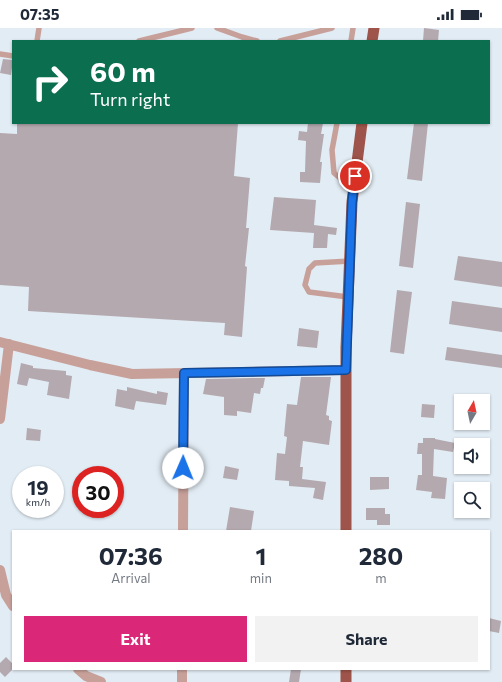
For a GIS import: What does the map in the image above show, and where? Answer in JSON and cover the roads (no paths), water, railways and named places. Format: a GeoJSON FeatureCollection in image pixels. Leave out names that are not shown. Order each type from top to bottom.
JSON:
{"type":"FeatureCollection","features":[{"type":"Feature","properties":{"kind":"highway"},"geometry":{"type":"LineString","coordinates":[[372,40],[374,28]]}},
{"type":"Feature","properties":{"kind":"highway"},"geometry":{"type":"LineString","coordinates":[[346,530],[346,370],[348,297],[354,189],[362,124]]}},
{"type":"Feature","properties":{"kind":"highway"},"geometry":{"type":"LineString","coordinates":[[346,670],[346,682]]}},
{"type":"Feature","properties":{"kind":"street"},"geometry":{"type":"LineString","coordinates":[[0,419],[4,343],[132,374],[346,370]]}},
{"type":"Feature","properties":{"kind":"street"},"geometry":{"type":"LineString","coordinates":[[183,530],[184,373]]}},
{"type":"Feature","properties":{"kind":"street"},"geometry":{"type":"LineString","coordinates":[[0,570],[6,595],[12,604]]}},
{"type":"Feature","properties":{"kind":"street"},"geometry":{"type":"LineString","coordinates":[[79,670],[86,676],[101,682]]}},
{"type":"Feature","properties":{"kind":"street"},"geometry":{"type":"LineString","coordinates":[[182,670],[182,682]]}},
{"type":"Feature","properties":{"kind":"lane"},"geometry":{"type":"LineString","coordinates":[[37,40],[39,28]]}},
{"type":"Feature","properties":{"kind":"lane"},"geometry":{"type":"LineString","coordinates":[[143,40],[192,28]]}},
{"type":"Feature","properties":{"kind":"lane"},"geometry":{"type":"LineString","coordinates":[[218,28],[254,40]]}},
{"type":"Feature","properties":{"kind":"lane"},"geometry":{"type":"LineString","coordinates":[[284,40],[332,28]]}},
{"type":"Feature","properties":{"kind":"lane"},"geometry":{"type":"LineString","coordinates":[[352,40],[353,28]]}},
{"type":"Feature","properties":{"kind":"lane"},"geometry":{"type":"LineString","coordinates":[[0,54],[12,56]]}},
{"type":"Feature","properties":{"kind":"lane"},"geometry":{"type":"LineString","coordinates":[[337,124],[332,150],[334,173],[354,189]]}},
{"type":"Feature","properties":{"kind":"lane"},"geometry":{"type":"LineString","coordinates":[[348,297],[310,292],[305,285],[309,269],[315,263],[350,261]]}}]}
